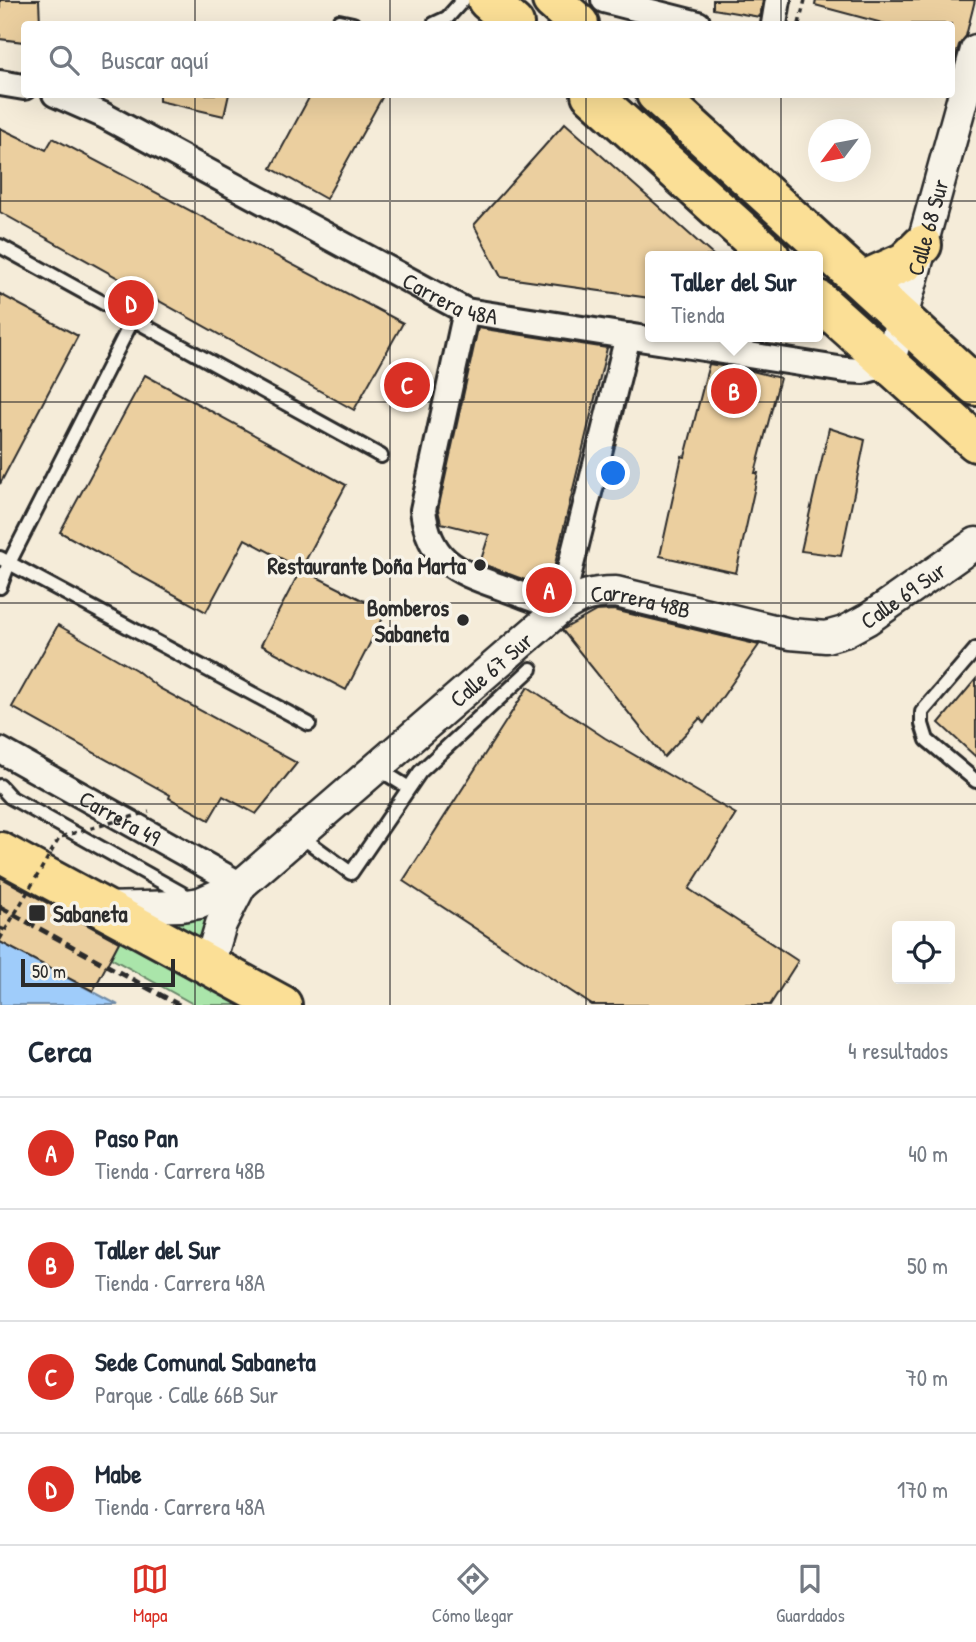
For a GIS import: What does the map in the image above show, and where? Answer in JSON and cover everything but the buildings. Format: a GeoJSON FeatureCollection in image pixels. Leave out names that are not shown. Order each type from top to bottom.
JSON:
{"type":"FeatureCollection","features":[{"type":"Feature","properties":{"kind":"main road"},"geometry":{"type":"LineString","coordinates":[[486,0],[510,21]]}},
{"type":"Feature","properties":{"kind":"main road"},"geometry":{"type":"LineString","coordinates":[[552,0],[576,21]]}},
{"type":"Feature","properties":{"kind":"main road"},"geometry":{"type":"LineString","coordinates":[[595,98],[764,251]]}},
{"type":"Feature","properties":{"kind":"main road"},"geometry":{"type":"LineString","coordinates":[[660,98],[976,386]]}},
{"type":"Feature","properties":{"kind":"main road"},"geometry":{"type":"LineString","coordinates":[[862,281],[905,262],[922,245]]}},
{"type":"Feature","properties":{"kind":"main road"},"geometry":{"type":"LineString","coordinates":[[823,305],[976,442]]}},
{"type":"Feature","properties":{"kind":"main road"},"geometry":{"type":"LineString","coordinates":[[0,852],[282,1005]]}},
{"type":"Feature","properties":{"kind":"street"},"geometry":{"type":"LineString","coordinates":[[604,0],[686,21]]}},
{"type":"Feature","properties":{"kind":"street"},"geometry":{"type":"LineString","coordinates":[[774,21],[778,0]]}},
{"type":"Feature","properties":{"kind":"street","name":"Calle 68 Sur"},"geometry":{"type":"LineString","coordinates":[[889,364],[976,50]]}},
{"type":"Feature","properties":{"kind":"street"},"geometry":{"type":"LineString","coordinates":[[0,83],[21,86]]}},
{"type":"Feature","properties":{"kind":"street","name":"Carrera 48A"},"geometry":{"type":"LineString","coordinates":[[64,98],[103,115],[466,311],[645,339]]}},
{"type":"Feature","properties":{"kind":"street","name":"Carrera 48B"},"geometry":{"type":"LineString","coordinates":[[466,311],[423,510],[425,530],[446,561],[460,572],[560,609],[579,597],[594,592],[616,592],[790,634],[826,637]]}},
{"type":"Feature","properties":{"kind":"street"},"geometry":{"type":"LineString","coordinates":[[560,609],[628,336]]}},
{"type":"Feature","properties":{"kind":"street","name":"Carrera 48A"},"geometry":{"type":"LineString","coordinates":[[666,342],[845,370],[863,371],[889,364]]}},
{"type":"Feature","properties":{"kind":"street","name":"Calle 69 Sur"},"geometry":{"type":"LineString","coordinates":[[826,637],[844,632],[868,619],[976,543]]}},
{"type":"Feature","properties":{"kind":"street","name":"Calle 67 Sur"},"geometry":{"type":"LineString","coordinates":[[209,965],[223,899],[560,609]]}},
{"type":"Feature","properties":{"kind":"street","name":"Carrera 49"},"geometry":{"type":"LineString","coordinates":[[2,756],[223,899]]}},
{"type":"Feature","properties":{"kind":"street"},"geometry":{"type":"LineString","coordinates":[[104,908],[160,908],[223,899]]}},
{"type":"Feature","properties":{"kind":"lane"},"geometry":{"type":"LineString","coordinates":[[440,21],[447,18],[463,0]]}},
{"type":"Feature","properties":{"kind":"lane"},"geometry":{"type":"LineString","coordinates":[[0,246],[381,456]]}},
{"type":"Feature","properties":{"kind":"lane"},"geometry":{"type":"LineString","coordinates":[[0,577],[5,561],[133,319]]}},
{"type":"Feature","properties":{"kind":"lane"},"geometry":{"type":"LineString","coordinates":[[0,587],[5,561]]}},
{"type":"Feature","properties":{"kind":"lane"},"geometry":{"type":"LineString","coordinates":[[5,561],[309,724]]}},
{"type":"Feature","properties":{"kind":"lane"},"geometry":{"type":"LineString","coordinates":[[976,649],[922,712],[922,724],[927,740],[976,780]]}},
{"type":"Feature","properties":{"kind":"lane"},"geometry":{"type":"LineString","coordinates":[[299,835],[351,873],[420,772],[531,669]]}},
{"type":"Feature","properties":{"kind":"lane"},"geometry":{"type":"LineString","coordinates":[[376,768],[409,788]]}},
{"type":"Feature","properties":{"kind":"lane"},"geometry":{"type":"LineString","coordinates":[[0,786],[10,797],[223,899]]}},
{"type":"Feature","properties":{"kind":"path"},"geometry":{"type":"LineString","coordinates":[[800,21],[805,0]]}},
{"type":"Feature","properties":{"kind":"path"},"geometry":{"type":"LineString","coordinates":[[0,939],[2,929],[60,837],[149,812]]}},
{"type":"Feature","properties":{"kind":"green space"},"geometry":{"type":"Polygon","coordinates":[[[210,911],[202,946],[152,914],[210,911]]]}},
{"type":"Feature","properties":{"kind":"green space"},"geometry":{"type":"Polygon","coordinates":[[[121,938],[246,1005],[195,1005],[111,958],[121,938]]]}},
{"type":"Feature","properties":{"kind":"water"},"geometry":{"type":"Polygon","coordinates":[[[0,942],[118,1005],[0,1005],[0,942]]]}},
{"type":"Feature","properties":{"kind":"railway"},"geometry":{"type":"LineString","coordinates":[[0,907],[179,1005]]}},
{"type":"Feature","properties":{"kind":"place","name":"Mabe"},"geometry":{"type":"Point","coordinates":[131,303]}},
{"type":"Feature","properties":{"kind":"place","name":"Sede Comunal Sabaneta"},"geometry":{"type":"Point","coordinates":[407,385]}},
{"type":"Feature","properties":{"kind":"place","name":"Taller del Sur"},"geometry":{"type":"Point","coordinates":[734,391]}},
{"type":"Feature","properties":{"kind":"place","name":"Restaurante Doña Marta"},"geometry":{"type":"Point","coordinates":[480,565]}},
{"type":"Feature","properties":{"kind":"place","name":"Paso Pan"},"geometry":{"type":"Point","coordinates":[549,590]}},
{"type":"Feature","properties":{"kind":"place","name":"Bomberos Sabaneta"},"geometry":{"type":"Point","coordinates":[463,620]}},
{"type":"Feature","properties":{"kind":"place","name":"Sabaneta"},"geometry":{"type":"Point","coordinates":[37,913]}}]}
